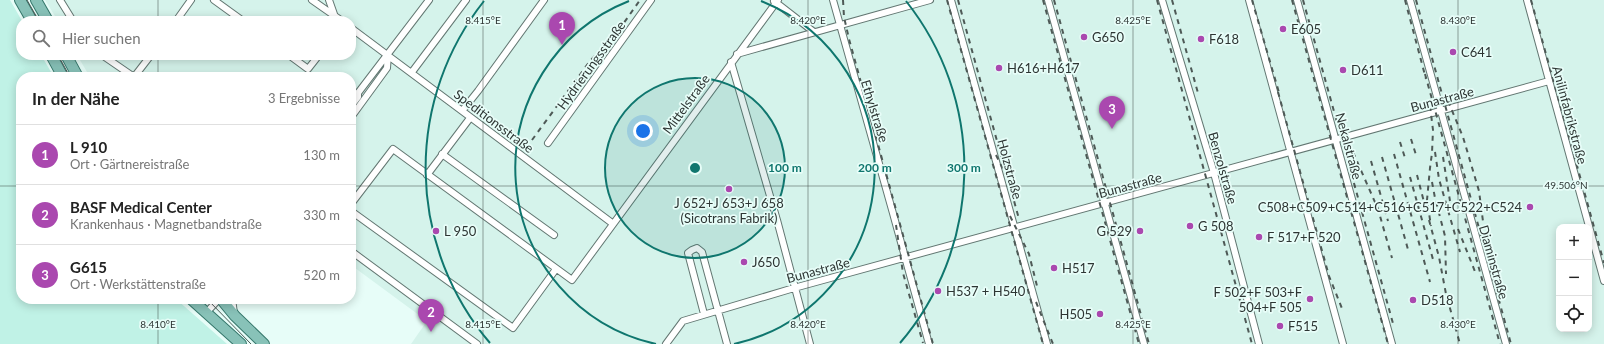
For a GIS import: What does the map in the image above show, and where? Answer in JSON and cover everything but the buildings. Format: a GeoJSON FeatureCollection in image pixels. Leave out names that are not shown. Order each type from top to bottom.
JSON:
{"type":"FeatureCollection","features":[{"type":"Feature","properties":{"kind":"main road"},"geometry":{"type":"LineString","coordinates":[[20,0],[29,16]]}},
{"type":"Feature","properties":{"kind":"main road"},"geometry":{"type":"LineString","coordinates":[[36,0],[45,16]]}},
{"type":"Feature","properties":{"kind":"main road"},"geometry":{"type":"LineString","coordinates":[[54,60],[60,72]]}},
{"type":"Feature","properties":{"kind":"main road"},"geometry":{"type":"LineString","coordinates":[[69,60],[75,72]]}},
{"type":"Feature","properties":{"kind":"main road"},"geometry":{"type":"LineString","coordinates":[[196,304],[241,344]]}},
{"type":"Feature","properties":{"kind":"main road"},"geometry":{"type":"LineString","coordinates":[[224,304],[264,344]]}},
{"type":"Feature","properties":{"kind":"street"},"geometry":{"type":"LineString","coordinates":[[60,0],[69,16]]}},
{"type":"Feature","properties":{"kind":"street"},"geometry":{"type":"LineString","coordinates":[[180,16],[191,0]]}},
{"type":"Feature","properties":{"kind":"street"},"geometry":{"type":"LineString","coordinates":[[214,0],[236,16]]}},
{"type":"Feature","properties":{"kind":"street"},"geometry":{"type":"LineString","coordinates":[[312,0],[334,16]]}},
{"type":"Feature","properties":{"kind":"street"},"geometry":{"type":"LineString","coordinates":[[319,0],[323,7]]}},
{"type":"Feature","properties":{"kind":"street"},"geometry":{"type":"LineString","coordinates":[[329,0],[335,16]]}},
{"type":"Feature","properties":{"kind":"street"},"geometry":{"type":"LineString","coordinates":[[356,98],[429,0]]}},
{"type":"Feature","properties":{"kind":"street"},"geometry":{"type":"LineString","coordinates":[[412,72],[466,0]]}},
{"type":"Feature","properties":{"kind":"street"},"geometry":{"type":"LineString","coordinates":[[462,111],[478,92],[544,0]]}},
{"type":"Feature","properties":{"kind":"street","name":"Hydrierungsstraße"},"geometry":{"type":"LineString","coordinates":[[548,143],[651,0]]}},
{"type":"Feature","properties":{"kind":"street","name":"Ethylstraße"},"geometry":{"type":"LineString","coordinates":[[833,0],[929,344]]}},
{"type":"Feature","properties":{"kind":"street"},"geometry":{"type":"LineString","coordinates":[[737,54],[930,0]]}},
{"type":"Feature","properties":{"kind":"street","name":"Holzstraße"},"geometry":{"type":"LineString","coordinates":[[951,0],[1047,344]]}},
{"type":"Feature","properties":{"kind":"street"},"geometry":{"type":"LineString","coordinates":[[1048,0],[1106,203],[1144,344]]}},
{"type":"Feature","properties":{"kind":"street","name":"Benzolstraße"},"geometry":{"type":"LineString","coordinates":[[1162,0],[1214,173],[1259,344]]}},
{"type":"Feature","properties":{"kind":"street"},"geometry":{"type":"LineString","coordinates":[[1249,0],[1343,344]]}},
{"type":"Feature","properties":{"kind":"street","name":"Nekalstraße"},"geometry":{"type":"LineString","coordinates":[[1297,0],[1392,344]]}},
{"type":"Feature","properties":{"kind":"street","name":"Diaminstraße"},"geometry":{"type":"LineString","coordinates":[[1410,0],[1506,344]]}},
{"type":"Feature","properties":{"kind":"street","name":"Anilinfabrikstraße"},"geometry":{"type":"LineString","coordinates":[[1527,0],[1604,281]]}},
{"type":"Feature","properties":{"kind":"street"},"geometry":{"type":"LineString","coordinates":[[775,1],[814,32]]}},
{"type":"Feature","properties":{"kind":"street","name":"Mittelstraße"},"geometry":{"type":"LineString","coordinates":[[556,269],[572,280],[775,1]]}},
{"type":"Feature","properties":{"kind":"street","name":"Speditionsstraße"},"geometry":{"type":"LineString","coordinates":[[356,32],[388,54],[470,118],[612,223]]}},
{"type":"Feature","properties":{"kind":"street"},"geometry":{"type":"LineString","coordinates":[[356,111],[387,68],[388,54]]}},
{"type":"Feature","properties":{"kind":"street"},"geometry":{"type":"LineString","coordinates":[[109,60],[127,72]]}},
{"type":"Feature","properties":{"kind":"street"},"geometry":{"type":"LineString","coordinates":[[138,72],[147,60]]}},
{"type":"Feature","properties":{"kind":"street"},"geometry":{"type":"LineString","coordinates":[[296,60],[308,69],[315,60]]}},
{"type":"Feature","properties":{"kind":"street"},"geometry":{"type":"LineString","coordinates":[[731,62],[777,220],[810,344]]}},
{"type":"Feature","properties":{"kind":"street","name":"Bunastraße"},"geometry":{"type":"LineString","coordinates":[[666,344],[683,321],[704,314],[1549,81]]}},
{"type":"Feature","properties":{"kind":"street"},"geometry":{"type":"LineString","coordinates":[[358,95],[367,96]]}},
{"type":"Feature","properties":{"kind":"street"},"geometry":{"type":"LineString","coordinates":[[427,174],[470,118]]}},
{"type":"Feature","properties":{"kind":"street"},"geometry":{"type":"LineString","coordinates":[[356,197],[393,149],[556,269],[513,328],[356,215]]}},
{"type":"Feature","properties":{"kind":"street"},"geometry":{"type":"LineString","coordinates":[[442,154],[554,235]]}},
{"type":"Feature","properties":{"kind":"street"},"geometry":{"type":"LineString","coordinates":[[704,314],[688,253],[698,248],[702,252],[727,344]]}},
{"type":"Feature","properties":{"kind":"street"},"geometry":{"type":"LineString","coordinates":[[356,255],[477,344]]}},
{"type":"Feature","properties":{"kind":"street"},"geometry":{"type":"LineString","coordinates":[[206,313],[215,304]]}},
{"type":"Feature","properties":{"kind":"street"},"geometry":{"type":"LineString","coordinates":[[233,304],[235,316]]}},
{"type":"Feature","properties":{"kind":"shaded area"},"geometry":{"type":"Polygon","coordinates":[[[0,0],[10,0],[19,16],[16,16],[16,60],[44,60],[51,72],[16,72],[16,304],[182,304],[227,344],[0,344],[0,0]]]}},
{"type":"Feature","properties":{"kind":"shaded area"},"geometry":{"type":"Polygon","coordinates":[[[45,0],[1604,0],[1604,344],[411,344],[427,321],[356,269],[356,72],[87,72],[80,60],[356,60],[356,16],[55,16],[45,0]]]}},
{"type":"Feature","properties":{"kind":"tram line"},"geometry":{"type":"LineString","coordinates":[[27,0],[36,16]]}},
{"type":"Feature","properties":{"kind":"tram line"},"geometry":{"type":"LineString","coordinates":[[61,60],[67,72]]}},
{"type":"Feature","properties":{"kind":"tram line"},"geometry":{"type":"LineString","coordinates":[[212,304],[251,344]]}},
{"type":"Feature","properties":{"kind":"railway"},"geometry":{"type":"LineString","coordinates":[[532,140],[590,61],[616,34],[640,0]]}},
{"type":"Feature","properties":{"kind":"railway"},"geometry":{"type":"LineString","coordinates":[[843,0],[844,17],[849,39],[933,344]]}},
{"type":"Feature","properties":{"kind":"railway"},"geometry":{"type":"LineString","coordinates":[[947,0],[1043,344]]}},
{"type":"Feature","properties":{"kind":"railway"},"geometry":{"type":"LineString","coordinates":[[958,0],[1002,159]]}},
{"type":"Feature","properties":{"kind":"railway"},"geometry":{"type":"LineString","coordinates":[[1043,0],[1139,344]]}},
{"type":"Feature","properties":{"kind":"railway"},"geometry":{"type":"LineString","coordinates":[[1054,0],[1149,344]]}},
{"type":"Feature","properties":{"kind":"railway"},"geometry":{"type":"LineString","coordinates":[[1157,0],[1252,344]]}},
{"type":"Feature","properties":{"kind":"railway"},"geometry":{"type":"LineString","coordinates":[[1172,0],[1198,93]]}},
{"type":"Feature","properties":{"kind":"railway"},"geometry":{"type":"LineString","coordinates":[[1252,0],[1280,96]]}},
{"type":"Feature","properties":{"kind":"railway"},"geometry":{"type":"LineString","coordinates":[[1292,0],[1388,344]]}},
{"type":"Feature","properties":{"kind":"railway"},"geometry":{"type":"LineString","coordinates":[[1303,0],[1394,327]]}},
{"type":"Feature","properties":{"kind":"railway"},"geometry":{"type":"LineString","coordinates":[[1405,0],[1426,79]]}},
{"type":"Feature","properties":{"kind":"railway"},"geometry":{"type":"LineString","coordinates":[[1416,0],[1511,344]]}},
{"type":"Feature","properties":{"kind":"railway"},"geometry":{"type":"LineString","coordinates":[[1531,0],[1604,263]]}},
{"type":"Feature","properties":{"kind":"railway"},"geometry":{"type":"LineString","coordinates":[[1425,74],[1500,344]]}},
{"type":"Feature","properties":{"kind":"railway"},"geometry":{"type":"LineString","coordinates":[[1278,92],[1329,276],[1343,311]]}},
{"type":"Feature","properties":{"kind":"railway"},"geometry":{"type":"LineString","coordinates":[[1448,101],[1463,137],[1479,191],[1484,229]]}},
{"type":"Feature","properties":{"kind":"railway"},"geometry":{"type":"LineString","coordinates":[[1430,106],[1433,130],[1427,200],[1431,226]]}},
{"type":"Feature","properties":{"kind":"railway"},"geometry":{"type":"LineString","coordinates":[[1345,134],[1378,209],[1392,258]]}},
{"type":"Feature","properties":{"kind":"railway"},"geometry":{"type":"LineString","coordinates":[[1411,139],[1416,155]]}},
{"type":"Feature","properties":{"kind":"railway"},"geometry":{"type":"LineString","coordinates":[[1400,142],[1405,158]]}},
{"type":"Feature","properties":{"kind":"railway"},"geometry":{"type":"LineString","coordinates":[[1435,152],[1439,179],[1460,252]]}},
{"type":"Feature","properties":{"kind":"railway"},"geometry":{"type":"LineString","coordinates":[[1394,154],[1430,282]]}},
{"type":"Feature","properties":{"kind":"railway"},"geometry":{"type":"LineString","coordinates":[[996,155],[1008,179],[1019,219]]}},
{"type":"Feature","properties":{"kind":"railway"},"geometry":{"type":"LineString","coordinates":[[1382,157],[1409,253]]}},
{"type":"Feature","properties":{"kind":"railway"},"geometry":{"type":"LineString","coordinates":[[1443,157],[1450,201]]}},
{"type":"Feature","properties":{"kind":"railway"},"geometry":{"type":"LineString","coordinates":[[1371,161],[1388,221]]}},
{"type":"Feature","properties":{"kind":"railway"},"geometry":{"type":"LineString","coordinates":[[1417,175],[1424,202]]}},
{"type":"Feature","properties":{"kind":"railway"},"geometry":{"type":"LineString","coordinates":[[1410,177],[1434,263]]}},
{"type":"Feature","properties":{"kind":"railway"},"geometry":{"type":"LineString","coordinates":[[1432,182],[1445,236],[1446,274]]}},
{"type":"Feature","properties":{"kind":"railway"},"geometry":{"type":"LineString","coordinates":[[1010,216],[1029,254],[1037,286]]}},
{"type":"Feature","properties":{"kind":"railway"},"geometry":{"type":"LineString","coordinates":[[1429,220],[1439,257],[1446,294],[1460,344]]}},
{"type":"Feature","properties":{"kind":"railway"},"geometry":{"type":"LineString","coordinates":[[896,225],[903,273],[923,343]]}},
{"type":"Feature","properties":{"kind":"railway"},"geometry":{"type":"LineString","coordinates":[[1458,229],[1476,274]]}},
{"type":"Feature","properties":{"kind":"railway"},"geometry":{"type":"LineString","coordinates":[[1036,302],[1053,344]]}},
{"type":"Feature","properties":{"kind":"place","name":"E605"},"geometry":{"type":"Point","coordinates":[1283,29]}},
{"type":"Feature","properties":{"kind":"place","name":"G650"},"geometry":{"type":"Point","coordinates":[1084,37]}},
{"type":"Feature","properties":{"kind":"place","name":"F618"},"geometry":{"type":"Point","coordinates":[1201,39]}},
{"type":"Feature","properties":{"kind":"place","name":"L 910"},"geometry":{"type":"Point","coordinates":[562,45]}},
{"type":"Feature","properties":{"kind":"place","name":"C641"},"geometry":{"type":"Point","coordinates":[1453,52]}},
{"type":"Feature","properties":{"kind":"place","name":"H616+H617"},"geometry":{"type":"Point","coordinates":[999,68]}},
{"type":"Feature","properties":{"kind":"place","name":"D611"},"geometry":{"type":"Point","coordinates":[1343,70]}},
{"type":"Feature","properties":{"kind":"place","name":"G615"},"geometry":{"type":"Point","coordinates":[1112,129]}},
{"type":"Feature","properties":{"kind":"place","name":"J 652+J 653+J 658 (Sicotrans Fabrik)"},"geometry":{"type":"Point","coordinates":[729,189]}},
{"type":"Feature","properties":{"kind":"place","name":"C508+C509+C514+C516+C517+C522+C524"},"geometry":{"type":"Point","coordinates":[1530,207]}},
{"type":"Feature","properties":{"kind":"place","name":"G 508"},"geometry":{"type":"Point","coordinates":[1190,226]}},
{"type":"Feature","properties":{"kind":"place","name":"L 950"},"geometry":{"type":"Point","coordinates":[436,231]}},
{"type":"Feature","properties":{"kind":"place","name":"G 529"},"geometry":{"type":"Point","coordinates":[1140,231]}},
{"type":"Feature","properties":{"kind":"place","name":"F 517+F 520"},"geometry":{"type":"Point","coordinates":[1259,237]}},
{"type":"Feature","properties":{"kind":"place","name":"J650"},"geometry":{"type":"Point","coordinates":[744,262]}},
{"type":"Feature","properties":{"kind":"place","name":"H517"},"geometry":{"type":"Point","coordinates":[1054,268]}},
{"type":"Feature","properties":{"kind":"place","name":"H537 + H540"},"geometry":{"type":"Point","coordinates":[938,291]}},
{"type":"Feature","properties":{"kind":"place","name":"F 502+F 503+F 504+F 505"},"geometry":{"type":"Point","coordinates":[1310,299]}},
{"type":"Feature","properties":{"kind":"place","name":"D518"},"geometry":{"type":"Point","coordinates":[1413,300]}},
{"type":"Feature","properties":{"kind":"place","name":"H505"},"geometry":{"type":"Point","coordinates":[1100,314]}},
{"type":"Feature","properties":{"kind":"place","name":"F515"},"geometry":{"type":"Point","coordinates":[1280,326]}},
{"type":"Feature","properties":{"kind":"place","name":"BASF Medical Center"},"geometry":{"type":"Point","coordinates":[431,332]}}]}
